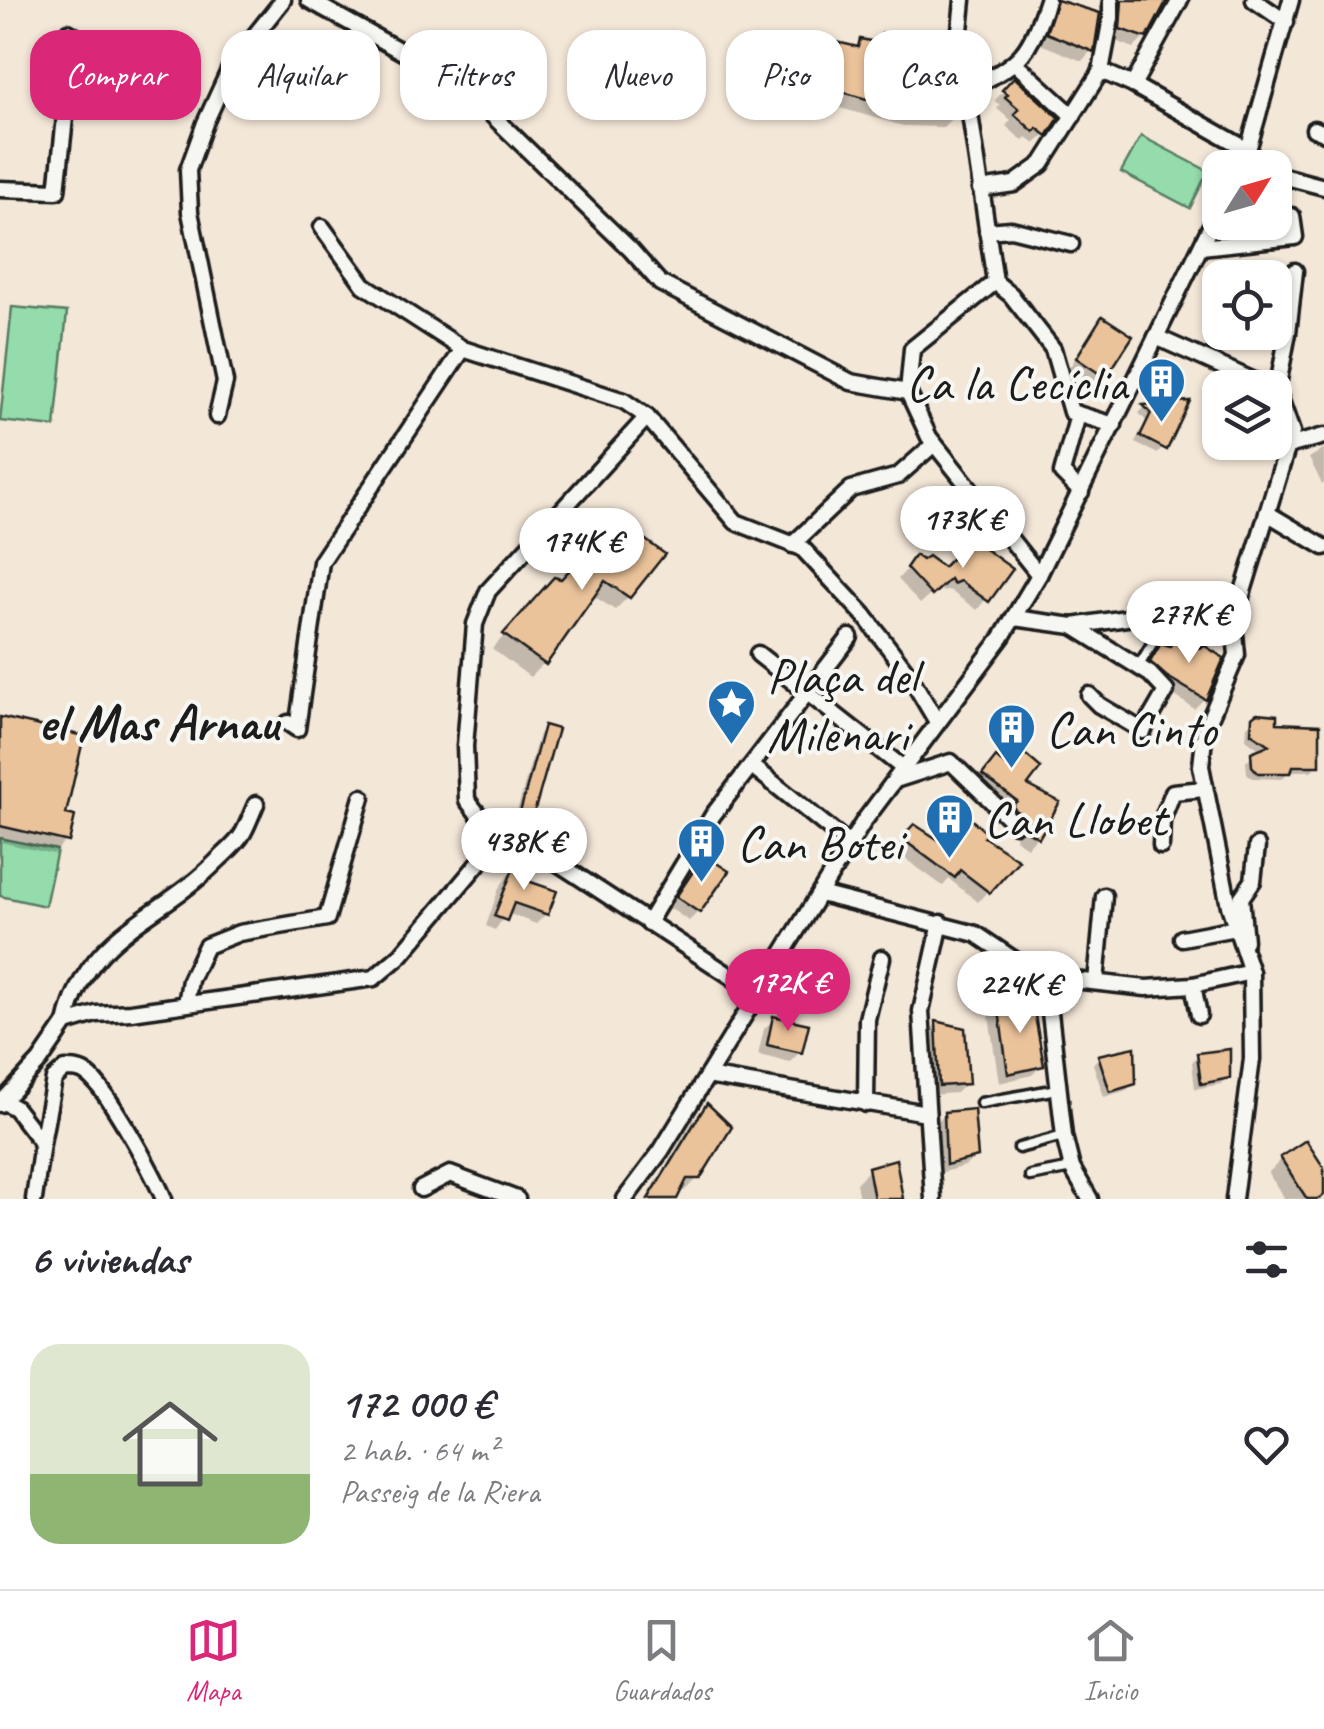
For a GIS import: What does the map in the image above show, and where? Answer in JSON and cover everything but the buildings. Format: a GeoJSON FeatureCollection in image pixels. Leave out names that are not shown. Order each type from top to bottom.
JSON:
{"type":"FeatureCollection","features":[{"type":"Feature","properties":{"kind":"street"},"geometry":{"type":"LineString","coordinates":[[217,416],[225,382],[190,212],[188,170],[204,122],[232,64],[283,0]]}},
{"type":"Feature","properties":{"kind":"street"},"geometry":{"type":"LineString","coordinates":[[309,0],[460,84],[660,283],[851,382],[908,392]]}},
{"type":"Feature","properties":{"kind":"street"},"geometry":{"type":"LineString","coordinates":[[960,30],[962,0]]}},
{"type":"Feature","properties":{"kind":"street"},"geometry":{"type":"LineString","coordinates":[[992,76],[1015,63],[1034,43],[1047,0]]}},
{"type":"Feature","properties":{"kind":"street"},"geometry":{"type":"LineString","coordinates":[[980,189],[1014,184],[1042,164],[1100,71],[1111,0]]}},
{"type":"Feature","properties":{"kind":"street"},"geometry":{"type":"LineString","coordinates":[[1133,85],[1180,0]]}},
{"type":"Feature","properties":{"kind":"street"},"geometry":{"type":"LineString","coordinates":[[1254,0],[1286,22]]}},
{"type":"Feature","properties":{"kind":"street"},"geometry":{"type":"LineString","coordinates":[[1100,71],[1133,85],[1248,150],[1292,0]]}},
{"type":"Feature","properties":{"kind":"street"},"geometry":{"type":"LineString","coordinates":[[1015,63],[1072,116]]}},
{"type":"Feature","properties":{"kind":"street"},"geometry":{"type":"LineString","coordinates":[[0,189],[57,191],[65,120]]}},
{"type":"Feature","properties":{"kind":"street"},"geometry":{"type":"LineString","coordinates":[[969,120],[995,282],[1011,295],[1054,350],[1070,412],[1114,425]]}},
{"type":"Feature","properties":{"kind":"street"},"geometry":{"type":"LineString","coordinates":[[1292,179],[1324,187]]}},
{"type":"Feature","properties":{"kind":"street"},"geometry":{"type":"LineString","coordinates":[[322,228],[364,285],[463,349],[624,402],[647,418],[736,522],[802,548],[864,615],[908,672],[936,722]]}},
{"type":"Feature","properties":{"kind":"street"},"geometry":{"type":"LineString","coordinates":[[987,231],[1011,229],[1071,244]]}},
{"type":"Feature","properties":{"kind":"street"},"geometry":{"type":"LineString","coordinates":[[624,1199],[661,1151],[850,845],[1014,618],[1081,492],[1204,240]]}},
{"type":"Feature","properties":{"kind":"street"},"geometry":{"type":"LineString","coordinates":[[1201,247],[1267,240]]}},
{"type":"Feature","properties":{"kind":"street"},"geometry":{"type":"LineString","coordinates":[[1277,370],[1294,271]]}},
{"type":"Feature","properties":{"kind":"street"},"geometry":{"type":"LineString","coordinates":[[995,282],[912,349],[908,392],[934,444],[1039,575]]}},
{"type":"Feature","properties":{"kind":"street"},"geometry":{"type":"LineString","coordinates":[[1156,337],[1231,370]]}},
{"type":"Feature","properties":{"kind":"street"},"geometry":{"type":"LineString","coordinates":[[288,723],[297,729],[321,562],[463,349]]}},
{"type":"Feature","properties":{"kind":"street"},"geometry":{"type":"LineString","coordinates":[[1078,415],[1062,473],[1081,492]]}},
{"type":"Feature","properties":{"kind":"street"},"geometry":{"type":"LineString","coordinates":[[647,418],[488,591],[475,624],[465,746],[467,800],[498,840],[544,854],[758,994]]}},
{"type":"Feature","properties":{"kind":"street"},"geometry":{"type":"LineString","coordinates":[[1292,445],[1324,436]]}},
{"type":"Feature","properties":{"kind":"street"},"geometry":{"type":"LineString","coordinates":[[792,545],[851,489],[898,476],[934,444]]}},
{"type":"Feature","properties":{"kind":"street"},"geometry":{"type":"LineString","coordinates":[[1249,965],[1235,928],[1201,766],[1205,730],[1237,655],[1237,600],[1284,460]]}},
{"type":"Feature","properties":{"kind":"street"},"geometry":{"type":"LineString","coordinates":[[1268,513],[1324,547]]}},
{"type":"Feature","properties":{"kind":"street"},"geometry":{"type":"LineString","coordinates":[[1014,618],[1074,626],[1133,616],[1191,597],[1237,600]]}},
{"type":"Feature","properties":{"kind":"street"},"geometry":{"type":"LineString","coordinates":[[1074,626],[1138,667],[1166,691],[1143,732],[1089,695]]}},
{"type":"Feature","properties":{"kind":"street"},"geometry":{"type":"LineString","coordinates":[[648,923],[714,815],[850,637]]}},
{"type":"Feature","properties":{"kind":"street"},"geometry":{"type":"LineString","coordinates":[[758,654],[898,774]]}},
{"type":"Feature","properties":{"kind":"street"},"geometry":{"type":"LineString","coordinates":[[898,774],[951,762],[1015,824]]}},
{"type":"Feature","properties":{"kind":"street"},"geometry":{"type":"LineString","coordinates":[[757,770],[850,845]]}},
{"type":"Feature","properties":{"kind":"street"},"geometry":{"type":"LineString","coordinates":[[1161,846],[1162,820],[1173,792],[1204,788]]}},
{"type":"Feature","properties":{"kind":"street"},"geometry":{"type":"LineString","coordinates":[[186,1004],[190,980],[206,946],[239,933],[327,918],[362,797]]}},
{"type":"Feature","properties":{"kind":"street"},"geometry":{"type":"LineString","coordinates":[[42,1143],[30,1124],[2,1102],[40,1061],[66,1023],[75,988],[96,961],[125,929],[200,878],[242,836],[256,804]]}},
{"type":"Feature","properties":{"kind":"street"},"geometry":{"type":"LineString","coordinates":[[66,1023],[96,1014],[374,978],[401,956],[498,840]]}},
{"type":"Feature","properties":{"kind":"street"},"geometry":{"type":"LineString","coordinates":[[1234,1199],[1252,1059],[1249,965],[1241,898],[1253,881],[1257,846]]}},
{"type":"Feature","properties":{"kind":"street"},"geometry":{"type":"LineString","coordinates":[[820,894],[976,934],[1046,977],[1146,988],[1194,985],[1249,965]]}},
{"type":"Feature","properties":{"kind":"street"},"geometry":{"type":"LineString","coordinates":[[1096,982],[1104,896]]}},
{"type":"Feature","properties":{"kind":"street"},"geometry":{"type":"LineString","coordinates":[[932,1199],[921,1011],[941,923]]}},
{"type":"Feature","properties":{"kind":"street"},"geometry":{"type":"LineString","coordinates":[[1182,938],[1235,928]]}},
{"type":"Feature","properties":{"kind":"street"},"geometry":{"type":"LineString","coordinates":[[866,1104],[866,1020],[882,958]]}},
{"type":"Feature","properties":{"kind":"street"},"geometry":{"type":"LineString","coordinates":[[1046,977],[1064,1136],[1072,1168],[1090,1199]]}},
{"type":"Feature","properties":{"kind":"street"},"geometry":{"type":"LineString","coordinates":[[1194,985],[1199,1015]]}},
{"type":"Feature","properties":{"kind":"street"},"geometry":{"type":"LineString","coordinates":[[34,1199],[54,1079],[65,1069],[88,1074],[107,1094],[164,1199]]}},
{"type":"Feature","properties":{"kind":"street"},"geometry":{"type":"LineString","coordinates":[[707,1076],[926,1113]]}},
{"type":"Feature","properties":{"kind":"street"},"geometry":{"type":"LineString","coordinates":[[421,1189],[450,1174],[516,1199]]}},
{"type":"Feature","properties":{"kind":"lane"},"geometry":{"type":"LineString","coordinates":[[1138,667],[1161,629],[1178,630],[1200,642]]}},
{"type":"Feature","properties":{"kind":"lane"},"geometry":{"type":"LineString","coordinates":[[981,1103],[1057,1089]]}},
{"type":"Feature","properties":{"kind":"lane"},"geometry":{"type":"LineString","coordinates":[[1019,1148],[1064,1136]]}},
{"type":"Feature","properties":{"kind":"lane"},"geometry":{"type":"LineString","coordinates":[[1030,1176],[1072,1168]]}},
{"type":"Feature","properties":{"kind":"green space"},"geometry":{"type":"Polygon","coordinates":[[[1141,136],[1202,168],[1202,183],[1190,208],[1121,172],[1141,136]]]}},
{"type":"Feature","properties":{"kind":"green space"},"geometry":{"type":"Polygon","coordinates":[[[12,307],[67,312],[55,427],[0,421],[12,307]]]}},
{"type":"Feature","properties":{"kind":"green space"},"geometry":{"type":"Polygon","coordinates":[[[0,838],[57,850],[45,906],[0,896],[0,838]]]}},
{"type":"Feature","properties":{"kind":"place","name":"Ca la Cecíclia"},"geometry":{"type":"Point","coordinates":[1162,424]}},
{"type":"Feature","properties":{"kind":"place","name":"Plaça del Milenari"},"geometry":{"type":"Point","coordinates":[732,746]}},
{"type":"Feature","properties":{"kind":"place","name":"Can Cinto"},"geometry":{"type":"Point","coordinates":[1011,770]}},
{"type":"Feature","properties":{"kind":"place","name":"Can Llobet"},"geometry":{"type":"Point","coordinates":[949,860]}},
{"type":"Feature","properties":{"kind":"place","name":"Can Botei"},"geometry":{"type":"Point","coordinates":[702,884]}},
{"type":"Feature","properties":{"kind":"district","name":"el Mas Arnau"},"geometry":{"type":"Point","coordinates":[158,722]}}]}
